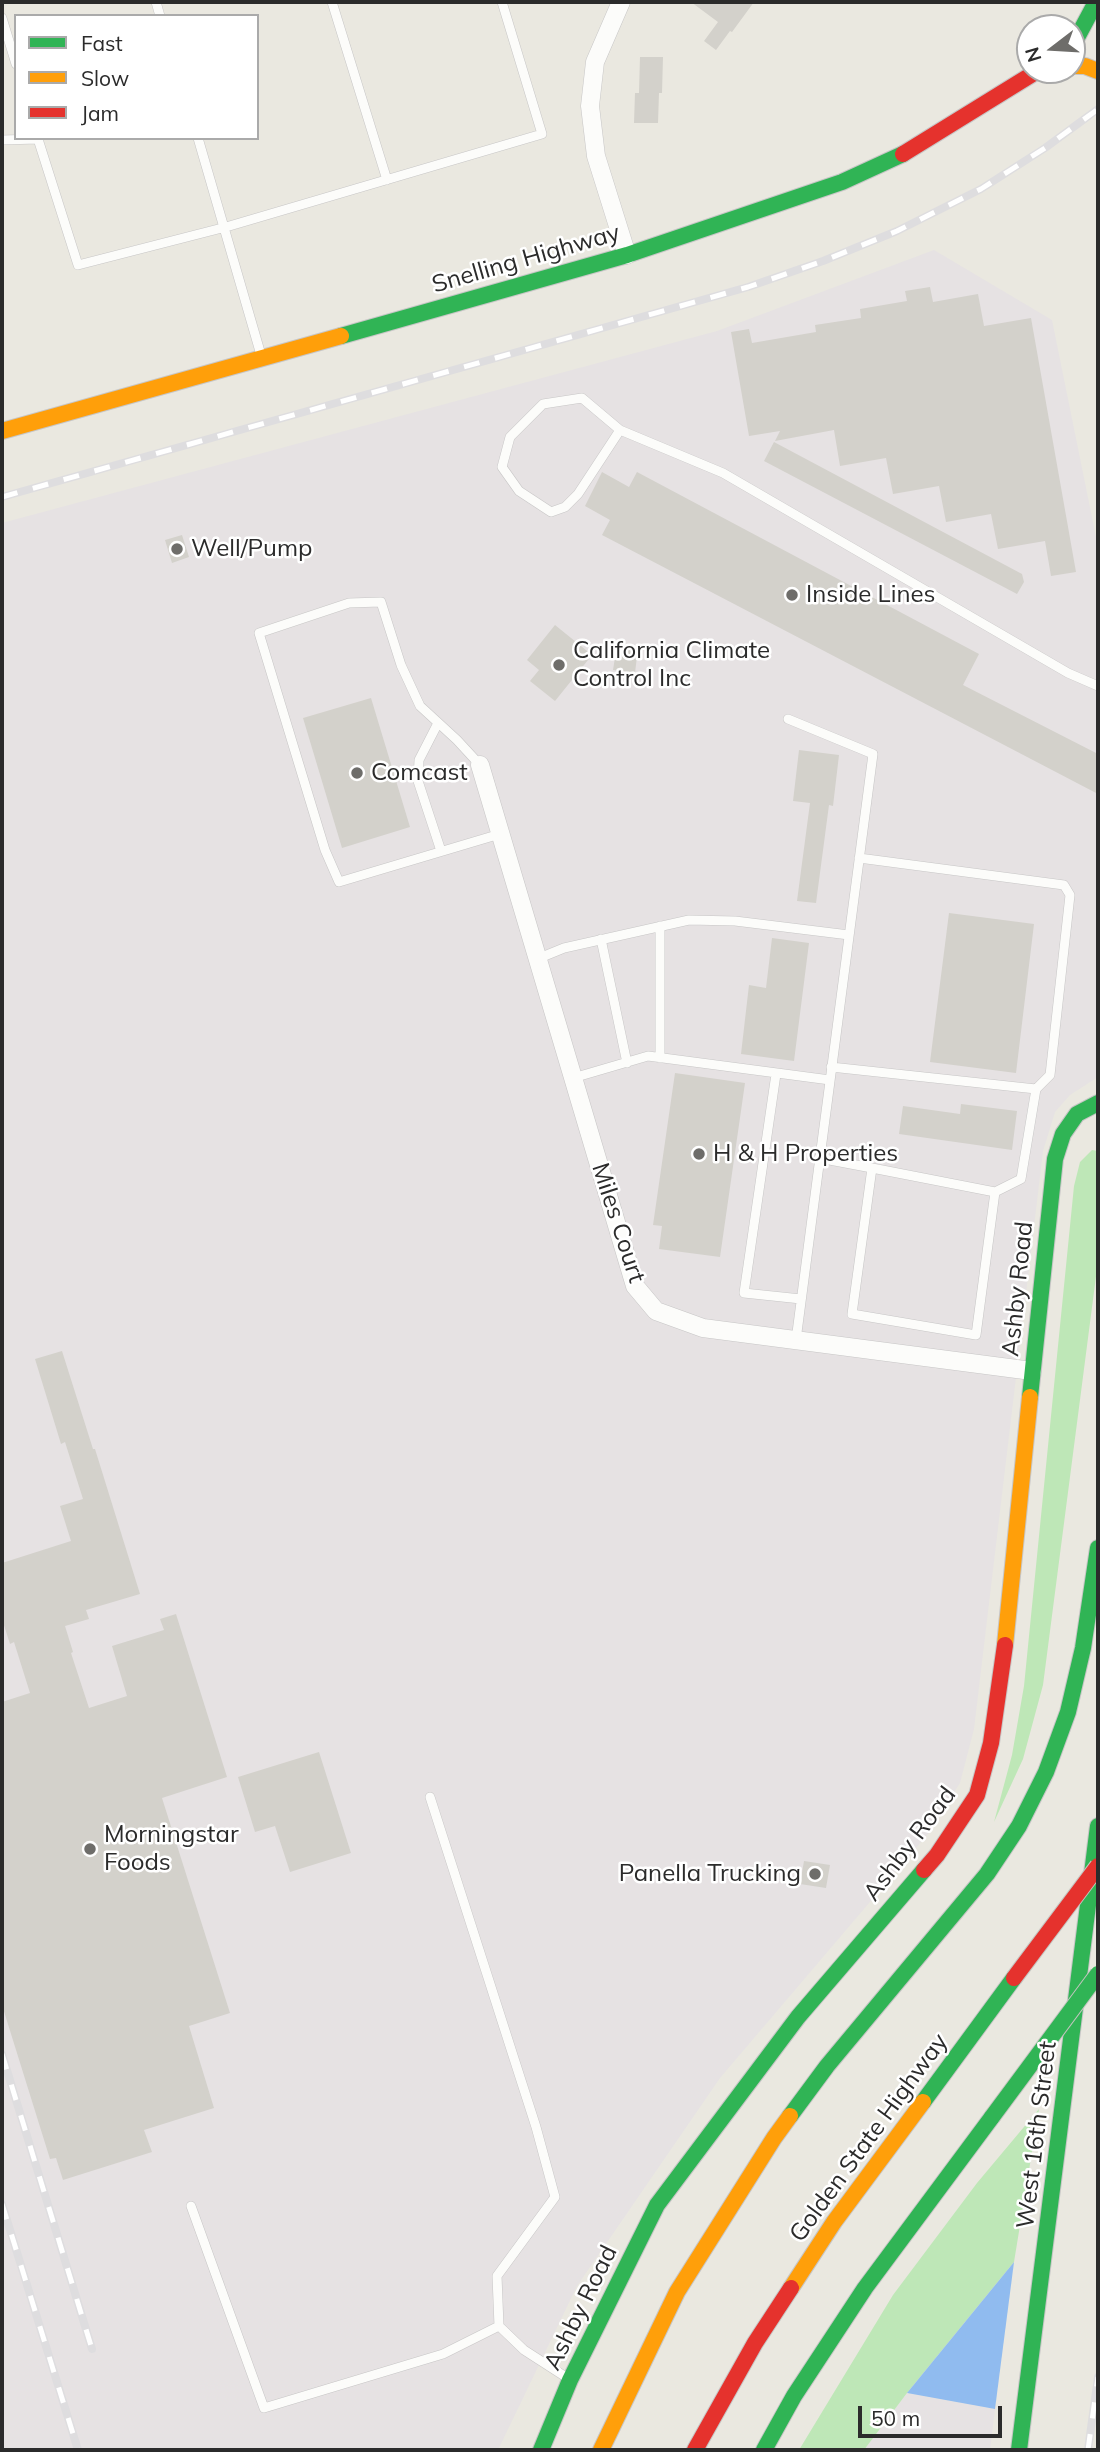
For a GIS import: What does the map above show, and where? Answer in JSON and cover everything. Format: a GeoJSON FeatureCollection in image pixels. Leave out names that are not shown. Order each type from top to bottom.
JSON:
{"type":"FeatureCollection","features":[{"type":"Feature","properties":{"kind":"main road"},"geometry":{"type":"LineString","coordinates":[[1086,21],[1096,2]]}},
{"type":"Feature","properties":{"kind":"main road","name":"Snelling Highway"},"geometry":{"type":"LineString","coordinates":[[2,431],[684,237],[842,182],[906,152],[1018,84]]}},
{"type":"Feature","properties":{"kind":"main road"},"geometry":{"type":"LineString","coordinates":[[1008,91],[1024,84]]}},
{"type":"Feature","properties":{"kind":"main road","name":"Ashby Road"},"geometry":{"type":"LineString","coordinates":[[541,2450],[570,2380],[657,2205],[798,2017],[937,1855],[977,1795],[991,1743],[1000,1685],[1055,1159],[1063,1134],[1077,1114],[1098,1102]]}},
{"type":"Feature","properties":{"kind":"main road"},"geometry":{"type":"LineString","coordinates":[[601,2450],[677,2292],[774,2138],[827,2067],[986,1874],[1019,1826],[1046,1772],[1068,1712],[1083,1648],[1098,1548]]}},
{"type":"Feature","properties":{"kind":"main road","name":"West 16th Street"},"geometry":{"type":"LineString","coordinates":[[1019,2450],[1098,1826]]}},
{"type":"Feature","properties":{"kind":"main road","name":"Golden State Highway"},"geometry":{"type":"LineString","coordinates":[[695,2450],[755,2343],[834,2222],[1098,1866]]}},
{"type":"Feature","properties":{"kind":"main road"},"geometry":{"type":"LineString","coordinates":[[764,2450],[794,2396],[865,2288],[1098,1974]]}},
{"type":"Feature","properties":{"kind":"street"},"geometry":{"type":"LineString","coordinates":[[621,2],[594,62],[590,106],[596,156],[628,254]]}},
{"type":"Feature","properties":{"kind":"street","name":"Miles Court"},"geometry":{"type":"LineString","coordinates":[[480,765],[635,1286],[656,1311],[703,1328],[1032,1371]]}},
{"type":"Feature","properties":{"kind":"lane"},"geometry":{"type":"LineString","coordinates":[[332,2],[387,180]]}},
{"type":"Feature","properties":{"kind":"lane"},"geometry":{"type":"LineString","coordinates":[[39,140],[78,265],[226,228],[542,134],[502,2]]}},
{"type":"Feature","properties":{"kind":"lane"},"geometry":{"type":"LineString","coordinates":[[2,18],[14,57]]}},
{"type":"Feature","properties":{"kind":"lane"},"geometry":{"type":"LineString","coordinates":[[199,140],[261,356]]}},
{"type":"Feature","properties":{"kind":"lane"},"geometry":{"type":"LineString","coordinates":[[620,430],[578,494],[565,507],[551,512],[519,491],[502,467],[510,437],[544,404],[582,398],[620,430],[723,473],[1068,673],[1098,687]]}},
{"type":"Feature","properties":{"kind":"lane"},"geometry":{"type":"LineString","coordinates":[[480,765],[419,706],[401,665],[381,602],[349,603],[259,633],[325,850],[339,882],[500,834]]}},
{"type":"Feature","properties":{"kind":"lane"},"geometry":{"type":"LineString","coordinates":[[788,719],[873,754],[796,1340]]}},
{"type":"Feature","properties":{"kind":"lane"},"geometry":{"type":"LineString","coordinates":[[438,723],[419,760],[418,781],[441,852]]}},
{"type":"Feature","properties":{"kind":"lane"},"geometry":{"type":"LineString","coordinates":[[819,1158],[995,1192],[1021,1179],[1036,1089],[1050,1075],[1070,895],[1064,885],[859,859]]}},
{"type":"Feature","properties":{"kind":"lane"},"geometry":{"type":"LineString","coordinates":[[537,959],[564,948],[689,920],[735,921],[849,935]]}},
{"type":"Feature","properties":{"kind":"lane"},"geometry":{"type":"LineString","coordinates":[[660,926],[660,1058]]}},
{"type":"Feature","properties":{"kind":"lane"},"geometry":{"type":"LineString","coordinates":[[601,939],[627,1063]]}},
{"type":"Feature","properties":{"kind":"lane"},"geometry":{"type":"LineString","coordinates":[[573,1078],[648,1056],[830,1080]]}},
{"type":"Feature","properties":{"kind":"lane"},"geometry":{"type":"LineString","coordinates":[[831,1067],[1036,1089]]}},
{"type":"Feature","properties":{"kind":"lane"},"geometry":{"type":"LineString","coordinates":[[776,1074],[744,1293],[801,1299]]}},
{"type":"Feature","properties":{"kind":"lane"},"geometry":{"type":"LineString","coordinates":[[872,1168],[852,1314],[976,1335],[995,1192]]}},
{"type":"Feature","properties":{"kind":"lane"},"geometry":{"type":"LineString","coordinates":[[430,1797],[536,2127],[555,2197],[497,2276],[499,2326],[524,2350],[570,2380]]}},
{"type":"Feature","properties":{"kind":"lane"},"geometry":{"type":"LineString","coordinates":[[191,2206],[264,2409],[443,2354],[499,2326]]}},
{"type":"Feature","properties":{"kind":"shaded area"},"geometry":{"type":"Polygon","coordinates":[[[934,250],[1052,320],[1098,547],[1098,1077],[1070,1095],[1055,1112],[1043,1151],[974,1729],[960,1783],[927,1835],[720,2078],[577,2286],[498,2450],[2,2450],[2,523],[717,331],[934,250]]]}},
{"type":"Feature","properties":{"kind":"shaded area"},"geometry":{"type":"Polygon","coordinates":[[[907,2393],[995,2409],[990,2450],[864,2450],[907,2393]]]}},
{"type":"Feature","properties":{"kind":"green space"},"geometry":{"type":"Polygon","coordinates":[[[1092,1150],[1098,1151],[1098,1261],[1043,1685],[1023,1759],[994,1822],[1012,1755],[1024,1686],[1074,1186],[1080,1162],[1092,1150]]]}},
{"type":"Feature","properties":{"kind":"green space"},"geometry":{"type":"Polygon","coordinates":[[[1039,2109],[1014,2262],[864,2450],[799,2450],[893,2295],[977,2183],[1039,2109]]]}},
{"type":"Feature","properties":{"kind":"water"},"geometry":{"type":"Polygon","coordinates":[[[1014,2262],[995,2409],[907,2393],[1014,2262]]]}},
{"type":"Feature","properties":{"kind":"building"},"geometry":{"type":"Polygon","coordinates":[[[691,2],[754,2],[716,50],[704,41],[718,22],[691,2]]]}},
{"type":"Feature","properties":{"kind":"building"},"geometry":{"type":"Polygon","coordinates":[[[640,57],[663,57],[658,123],[634,123],[635,93],[639,93],[640,57]]]}},
{"type":"Feature","properties":{"kind":"building"},"geometry":{"type":"Polygon","coordinates":[[[930,287],[933,302],[978,294],[984,326],[1031,318],[1076,572],[1051,576],[1045,541],[998,549],[991,514],[946,522],[939,486],[893,494],[886,458],[840,466],[834,430],[775,441],[780,431],[749,436],[731,332],[749,329],[752,343],[816,332],[815,325],[861,318],[860,309],[907,301],[905,291],[930,287]]]}},
{"type":"Feature","properties":{"kind":"building"},"geometry":{"type":"Polygon","coordinates":[[[774,442],[1022,574],[1024,582],[1017,594],[764,461],[774,442]]]}},
{"type":"Feature","properties":{"kind":"building","name":"Inside Lines"},"geometry":{"type":"Polygon","coordinates":[[[602,472],[629,487],[637,472],[979,654],[963,685],[1098,754],[1098,794],[602,535],[610,520],[585,506],[602,472]]]}},
{"type":"Feature","properties":{"kind":"building","name":"Well/Pump"},"geometry":{"type":"Polygon","coordinates":[[[182,535],[189,557],[172,563],[165,540],[182,535]]]}},
{"type":"Feature","properties":{"kind":"building","name":"California Climate Control Inc"},"geometry":{"type":"Polygon","coordinates":[[[555,625],[592,655],[555,701],[530,681],[539,670],[527,660],[555,625]]]}},
{"type":"Feature","properties":{"kind":"building","name":"California Climate Control Inc"},"geometry":{"type":"Polygon","coordinates":[[[617,645],[638,648],[635,673],[613,670],[617,645]]]}},
{"type":"Feature","properties":{"kind":"building","name":"Comcast"},"geometry":{"type":"Polygon","coordinates":[[[371,698],[410,827],[342,848],[303,718],[371,698]]]}},
{"type":"Feature","properties":{"kind":"building"},"geometry":{"type":"Polygon","coordinates":[[[799,750],[839,755],[833,806],[829,805],[816,903],[797,901],[810,803],[793,801],[799,750]]]}},
{"type":"Feature","properties":{"kind":"building"},"geometry":{"type":"Polygon","coordinates":[[[949,913],[1034,924],[1016,1073],[930,1062],[949,913]]]}},
{"type":"Feature","properties":{"kind":"building"},"geometry":{"type":"Polygon","coordinates":[[[772,938],[809,943],[794,1061],[741,1054],[749,985],[766,988],[772,938]]]}},
{"type":"Feature","properties":{"kind":"building","name":"H & H Properties"},"geometry":{"type":"Polygon","coordinates":[[[675,1073],[745,1083],[720,1257],[659,1249],[662,1226],[653,1225],[675,1073]]]}},
{"type":"Feature","properties":{"kind":"building"},"geometry":{"type":"Polygon","coordinates":[[[961,1104],[1017,1111],[1012,1150],[899,1134],[903,1106],[960,1114],[961,1104]]]}},
{"type":"Feature","properties":{"kind":"building","name":"Morningstar Foods"},"geometry":{"type":"Polygon","coordinates":[[[62,1351],[140,1594],[86,1610],[89,1619],[65,1626],[73,1652],[71,1653],[89,1708],[127,1696],[112,1646],[164,1630],[160,1619],[176,1614],[227,1777],[162,1798],[230,2013],[189,2026],[214,2108],[144,2130],[152,2152],[63,2180],[56,2158],[50,2159],[2,2005],[2,1702],[30,1693],[14,1642],[10,1644],[2,1619],[2,1563],[71,1541],[60,1506],[83,1499],[65,1442],[61,1444],[35,1359],[62,1351]]]}},
{"type":"Feature","properties":{"kind":"building","name":"Morningstar Foods"},"geometry":{"type":"Polygon","coordinates":[[[319,1752],[351,1853],[290,1872],[275,1826],[255,1832],[238,1777],[319,1752]]]}},
{"type":"Feature","properties":{"kind":"building","name":"Panella Trucking"},"geometry":{"type":"Polygon","coordinates":[[[804,1861],[830,1865],[826,1888],[800,1884],[804,1861]]]}},
{"type":"Feature","properties":{"kind":"railway"},"geometry":{"type":"LineString","coordinates":[[2,497],[748,287],[823,261],[897,231],[981,189],[1045,148],[1098,109]]}},
{"type":"Feature","properties":{"kind":"railway"},"geometry":{"type":"LineString","coordinates":[[2,2054],[92,2349]]}},
{"type":"Feature","properties":{"kind":"railway"},"geometry":{"type":"LineString","coordinates":[[2,2204],[78,2450]]}},
{"type":"Feature","properties":{"kind":"railway"},"geometry":{"type":"LineString","coordinates":[[1088,2450],[1098,2377]]}},
{"type":"Feature","properties":{"kind":"traffic: fast"},"geometry":{"type":"LineString","coordinates":[[1086,21],[1096,2]]}},
{"type":"Feature","properties":{"kind":"traffic: fast"},"geometry":{"type":"LineString","coordinates":[[341,336],[627,255],[842,182],[903,154]]}},
{"type":"Feature","properties":{"kind":"traffic: fast"},"geometry":{"type":"LineString","coordinates":[[1030,1397],[1055,1159],[1063,1134],[1077,1114],[1098,1103]]}},
{"type":"Feature","properties":{"kind":"traffic: fast"},"geometry":{"type":"LineString","coordinates":[[790,2116],[827,2066],[987,1874],[1019,1826],[1046,1772],[1068,1712],[1083,1648],[1098,1548]]}},
{"type":"Feature","properties":{"kind":"traffic: fast"},"geometry":{"type":"LineString","coordinates":[[1019,2450],[1098,1826]]}},
{"type":"Feature","properties":{"kind":"traffic: fast"},"geometry":{"type":"LineString","coordinates":[[541,2450],[570,2380],[657,2205],[798,2017],[924,1870]]}},
{"type":"Feature","properties":{"kind":"traffic: fast"},"geometry":{"type":"LineString","coordinates":[[992,2117],[1098,1974]]}},
{"type":"Feature","properties":{"kind":"traffic: fast"},"geometry":{"type":"LineString","coordinates":[[923,2102],[1014,1978]]}},
{"type":"Feature","properties":{"kind":"traffic: fast"},"geometry":{"type":"LineString","coordinates":[[764,2450],[794,2396],[865,2288],[992,2117]]}},
{"type":"Feature","properties":{"kind":"traffic: slow"},"geometry":{"type":"LineString","coordinates":[[1086,66],[1098,71]]}},
{"type":"Feature","properties":{"kind":"traffic: slow"},"geometry":{"type":"LineString","coordinates":[[2,431],[341,336]]}},
{"type":"Feature","properties":{"kind":"traffic: slow"},"geometry":{"type":"LineString","coordinates":[[1005,1645],[1030,1397]]}},
{"type":"Feature","properties":{"kind":"traffic: slow"},"geometry":{"type":"LineString","coordinates":[[791,2288],[834,2222],[923,2102]]}},
{"type":"Feature","properties":{"kind":"traffic: slow"},"geometry":{"type":"LineString","coordinates":[[601,2450],[677,2292],[790,2116]]}},
{"type":"Feature","properties":{"kind":"traffic: jam"},"geometry":{"type":"LineString","coordinates":[[903,154],[1016,84]]}},
{"type":"Feature","properties":{"kind":"traffic: jam"},"geometry":{"type":"LineString","coordinates":[[924,1870],[977,1795],[991,1743],[1005,1645]]}},
{"type":"Feature","properties":{"kind":"traffic: jam"},"geometry":{"type":"LineString","coordinates":[[1014,1978],[1098,1866]]}},
{"type":"Feature","properties":{"kind":"traffic: jam"},"geometry":{"type":"LineString","coordinates":[[695,2450],[755,2343],[791,2288]]}},
{"type":"Feature","properties":{"kind":"place","name":"Well/Pump"},"geometry":{"type":"Point","coordinates":[177,549]}},
{"type":"Feature","properties":{"kind":"place","name":"Inside Lines"},"geometry":{"type":"Point","coordinates":[792,595]}},
{"type":"Feature","properties":{"kind":"place","name":"California Climate Control Inc"},"geometry":{"type":"Point","coordinates":[559,665]}},
{"type":"Feature","properties":{"kind":"place","name":"Comcast"},"geometry":{"type":"Point","coordinates":[357,773]}},
{"type":"Feature","properties":{"kind":"place","name":"H & H Properties"},"geometry":{"type":"Point","coordinates":[699,1154]}},
{"type":"Feature","properties":{"kind":"place","name":"Morningstar Foods"},"geometry":{"type":"Point","coordinates":[90,1849]}},
{"type":"Feature","properties":{"kind":"place","name":"Panella Trucking"},"geometry":{"type":"Point","coordinates":[815,1874]}}]}
